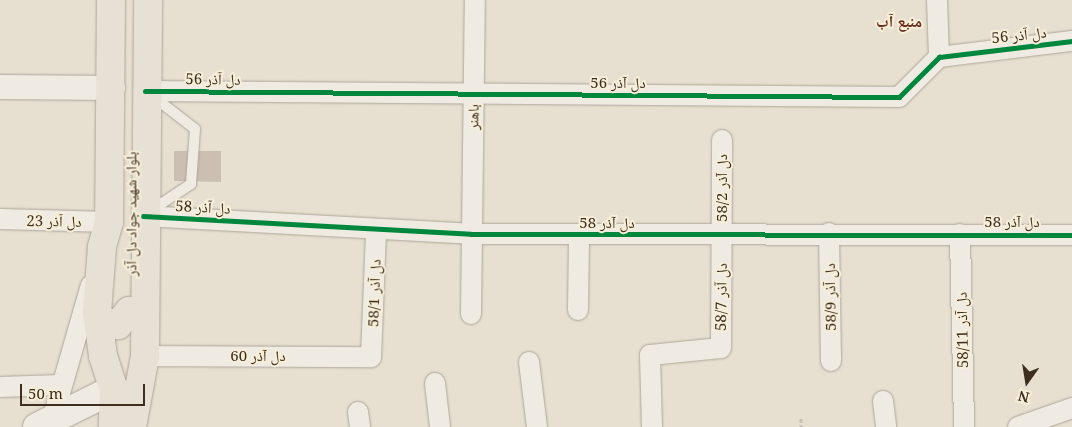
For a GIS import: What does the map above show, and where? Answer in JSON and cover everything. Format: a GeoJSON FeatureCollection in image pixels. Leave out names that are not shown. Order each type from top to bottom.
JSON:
{"type":"FeatureCollection","features":[{"type":"Feature","properties":{"kind":"main road","name":"بلوار شهید جواد دل آذر"},"geometry":{"type":"LineString","coordinates":[[111,0],[113,88],[105,234],[96,312],[103,356],[114,389],[113,427]]}},
{"type":"Feature","properties":{"kind":"main road","name":"بلوار شهید جواد دل آذر"},"geometry":{"type":"LineString","coordinates":[[132,427],[144,356],[143,216],[148,0]]}},
{"type":"Feature","properties":{"kind":"main road"},"geometry":{"type":"LineString","coordinates":[[45,424],[114,389],[126,352],[132,270],[143,216]]}},
{"type":"Feature","properties":{"kind":"main road"},"geometry":{"type":"LineString","coordinates":[[96,312],[108,325],[118,325],[129,311]]}},
{"type":"Feature","properties":{"kind":"street","name":"باهنر"},"geometry":{"type":"LineString","coordinates":[[471,314],[475,0]]}},
{"type":"Feature","properties":{"kind":"street"},"geometry":{"type":"LineString","coordinates":[[937,0],[939,56]]}},
{"type":"Feature","properties":{"kind":"street","name":"دل آذر 56"},"geometry":{"type":"LineString","coordinates":[[145,91],[899,97],[939,56],[1072,41]]}},
{"type":"Feature","properties":{"kind":"street"},"geometry":{"type":"LineString","coordinates":[[0,87],[113,88]]}},
{"type":"Feature","properties":{"kind":"street","name":"دل آذر 58/2"},"geometry":{"type":"LineString","coordinates":[[722,140],[722,236]]}},
{"type":"Feature","properties":{"kind":"street","name":"دل آذر 58"},"geometry":{"type":"LineString","coordinates":[[143,216],[471,234],[722,236],[1072,234]]}},
{"type":"Feature","properties":{"kind":"street","name":"دل آذر 23"},"geometry":{"type":"LineString","coordinates":[[0,220],[105,234]]}},
{"type":"Feature","properties":{"kind":"street","name":"دل آذر 58/1"},"geometry":{"type":"LineString","coordinates":[[372,357],[376,230]]}},
{"type":"Feature","properties":{"kind":"street"},"geometry":{"type":"LineString","coordinates":[[45,424],[61,385],[105,234]]}},
{"type":"Feature","properties":{"kind":"street","name":"دل آذر 58/9"},"geometry":{"type":"LineString","coordinates":[[829,234],[831,361]]}},
{"type":"Feature","properties":{"kind":"street","name":"دل آذر 58/11"},"geometry":{"type":"LineString","coordinates":[[960,234],[964,427]]}},
{"type":"Feature","properties":{"kind":"street"},"geometry":{"type":"LineString","coordinates":[[578,310],[579,235]]}},
{"type":"Feature","properties":{"kind":"street","name":"دل آذر 58/7"},"geometry":{"type":"LineString","coordinates":[[652,427],[650,355],[721,348],[722,236]]}},
{"type":"Feature","properties":{"kind":"street","name":"دل آذر 60"},"geometry":{"type":"LineString","coordinates":[[144,356],[372,357]]}},
{"type":"Feature","properties":{"kind":"street"},"geometry":{"type":"LineString","coordinates":[[529,362],[537,427]]}},
{"type":"Feature","properties":{"kind":"street"},"geometry":{"type":"LineString","coordinates":[[435,383],[440,427]]}},
{"type":"Feature","properties":{"kind":"street"},"geometry":{"type":"LineString","coordinates":[[0,386],[61,385]]}},
{"type":"Feature","properties":{"kind":"street"},"geometry":{"type":"LineString","coordinates":[[883,401],[886,427]]}},
{"type":"Feature","properties":{"kind":"street"},"geometry":{"type":"LineString","coordinates":[[1018,427],[1072,408]]}},
{"type":"Feature","properties":{"kind":"lane"},"geometry":{"type":"LineString","coordinates":[[143,216],[191,184],[195,129],[145,91]]}},
{"type":"Feature","properties":{"kind":"path"},"geometry":{"type":"LineString","coordinates":[[801,418],[801,427]]}},
{"type":"Feature","properties":{"kind":"building"},"geometry":{"type":"Polygon","coordinates":[[[174,151],[221,151],[221,182],[174,181],[174,151]]]}},
{"type":"Feature","properties":{"kind":"cycle path"},"geometry":{"type":"LineString","coordinates":[[145,91],[899,97],[939,57],[1072,41]]}},
{"type":"Feature","properties":{"kind":"cycle path"},"geometry":{"type":"LineString","coordinates":[[143,216],[471,234],[1072,235]]}},
{"type":"Feature","properties":{"kind":"district","name":"منبع آب"},"geometry":{"type":"Point","coordinates":[899,21]}}]}
